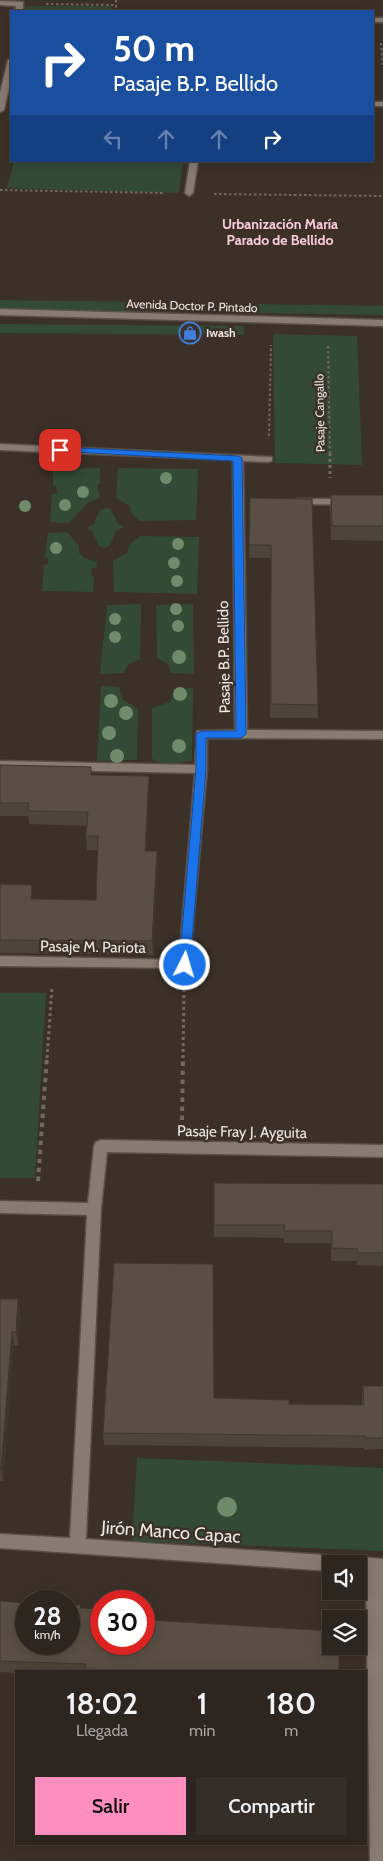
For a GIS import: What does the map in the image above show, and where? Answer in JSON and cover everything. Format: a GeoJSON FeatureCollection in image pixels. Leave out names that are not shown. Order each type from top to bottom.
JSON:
{"type":"FeatureCollection","features":[{"type":"Feature","properties":{"kind":"street"},"geometry":{"type":"LineString","coordinates":[[0,3],[20,7]]}},
{"type":"Feature","properties":{"kind":"street"},"geometry":{"type":"LineString","coordinates":[[0,110],[8,92],[4,80],[10,65]]}},
{"type":"Feature","properties":{"kind":"street"},"geometry":{"type":"LineString","coordinates":[[189,194],[194,162]]}},
{"type":"Feature","properties":{"kind":"street","name":"Avenida Doctor P. Pintado"},"geometry":{"type":"LineString","coordinates":[[0,312],[328,323],[383,323]]}},
{"type":"Feature","properties":{"kind":"street"},"geometry":{"type":"LineString","coordinates":[[0,446],[268,459]]}},
{"type":"Feature","properties":{"kind":"street","name":"Pasaje B.P. Bellido"},"geometry":{"type":"LineString","coordinates":[[185,965],[201,769],[201,734],[241,734],[243,502],[238,458]]}},
{"type":"Feature","properties":{"kind":"street"},"geometry":{"type":"LineString","coordinates":[[285,502],[383,502]]}},
{"type":"Feature","properties":{"kind":"street"},"geometry":{"type":"LineString","coordinates":[[241,734],[383,735]]}},
{"type":"Feature","properties":{"kind":"street"},"geometry":{"type":"LineString","coordinates":[[0,765],[201,769]]}},
{"type":"Feature","properties":{"kind":"street","name":"Pasaje M. Pariota"},"geometry":{"type":"LineString","coordinates":[[0,961],[185,965]]}},
{"type":"Feature","properties":{"kind":"street","name":"Pasaje Fray J. Ayguita"},"geometry":{"type":"LineString","coordinates":[[94,1209],[101,1146],[383,1150]]}},
{"type":"Feature","properties":{"kind":"street"},"geometry":{"type":"LineString","coordinates":[[0,1207],[94,1209],[78,1546]]}},
{"type":"Feature","properties":{"kind":"street","name":"Jirón Manco Capac"},"geometry":{"type":"LineString","coordinates":[[0,1540],[322,1563]]}},
{"type":"Feature","properties":{"kind":"street"},"geometry":{"type":"LineString","coordinates":[[372,1566],[379,1861]]}},
{"type":"Feature","properties":{"kind":"path"},"geometry":{"type":"LineString","coordinates":[[116,0],[116,10]]}},
{"type":"Feature","properties":{"kind":"path"},"geometry":{"type":"LineString","coordinates":[[20,7],[115,5]]}},
{"type":"Feature","properties":{"kind":"path"},"geometry":{"type":"LineString","coordinates":[[268,459],[272,321]]}},
{"type":"Feature","properties":{"kind":"path","name":"Pasaje Cangallo"},"geometry":{"type":"LineString","coordinates":[[328,323],[331,502]]}},
{"type":"Feature","properties":{"kind":"path"},"geometry":{"type":"LineString","coordinates":[[36,1208],[53,962]]}},
{"type":"Feature","properties":{"kind":"path"},"geometry":{"type":"LineString","coordinates":[[181,1148],[185,965]]}},
{"type":"Feature","properties":{"kind":"green space"},"geometry":{"type":"Polygon","coordinates":[[[24,6],[111,6],[111,10],[23,10],[24,6]]]}},
{"type":"Feature","properties":{"kind":"green space"},"geometry":{"type":"Polygon","coordinates":[[[14,162],[183,162],[179,193],[7,188],[14,162]]]}},
{"type":"Feature","properties":{"kind":"green space"},"geometry":{"type":"Polygon","coordinates":[[[0,300],[383,306],[383,315],[0,309],[0,300]]]}},
{"type":"Feature","properties":{"kind":"green space"},"geometry":{"type":"Polygon","coordinates":[[[0,324],[244,326],[244,335],[0,333],[0,324]]]}},
{"type":"Feature","properties":{"kind":"green space"},"geometry":{"type":"Polygon","coordinates":[[[273,334],[357,336],[362,465],[275,463],[273,334]]]}},
{"type":"Feature","properties":{"kind":"green space"},"geometry":{"type":"Polygon","coordinates":[[[100,468],[100,484],[97,484],[100,498],[89,502],[69,523],[50,522],[52,494],[57,494],[56,486],[53,486],[53,469],[100,468]]]}},
{"type":"Feature","properties":{"kind":"green space"},"geometry":{"type":"Polygon","coordinates":[[[118,468],[198,469],[196,520],[139,521],[131,513],[130,506],[116,498],[118,468]]]}},
{"type":"Feature","properties":{"kind":"green space"},"geometry":{"type":"Polygon","coordinates":[[[110,508],[118,524],[124,527],[116,531],[110,545],[105,548],[99,546],[92,531],[86,528],[94,524],[100,510],[110,508]]]}},
{"type":"Feature","properties":{"kind":"green space"},"geometry":{"type":"Polygon","coordinates":[[[67,532],[79,546],[79,553],[85,558],[97,562],[96,568],[92,568],[91,575],[94,576],[93,592],[42,591],[44,565],[48,564],[48,558],[45,558],[48,533],[67,532]]]}},
{"type":"Feature","properties":{"kind":"green space"},"geometry":{"type":"Polygon","coordinates":[[[140,536],[199,537],[197,594],[114,592],[113,561],[127,553],[129,545],[140,536]]]}},
{"type":"Feature","properties":{"kind":"green space"},"geometry":{"type":"Polygon","coordinates":[[[141,604],[140,659],[128,664],[124,673],[100,674],[107,605],[141,604]]]}},
{"type":"Feature","properties":{"kind":"green space"},"geometry":{"type":"Polygon","coordinates":[[[193,604],[194,674],[171,673],[168,664],[157,658],[156,605],[193,604]]]}},
{"type":"Feature","properties":{"kind":"green space"},"geometry":{"type":"Polygon","coordinates":[[[101,686],[119,687],[122,699],[138,709],[137,760],[97,761],[101,686]]]}},
{"type":"Feature","properties":{"kind":"green space"},"geometry":{"type":"Polygon","coordinates":[[[193,688],[192,761],[166,764],[152,759],[152,708],[170,702],[175,689],[193,688]]]}},
{"type":"Feature","properties":{"kind":"green space"},"geometry":{"type":"Polygon","coordinates":[[[0,993],[46,993],[35,1178],[0,1178],[0,993]]]}},
{"type":"Feature","properties":{"kind":"green space"},"geometry":{"type":"Polygon","coordinates":[[[137,1458],[383,1468],[383,1551],[132,1541],[137,1458]]]}},
{"type":"Feature","properties":{"kind":"building"},"geometry":{"type":"Polygon","coordinates":[[[331,495],[383,495],[383,526],[332,526],[331,495]]]}},
{"type":"Feature","properties":{"kind":"building"},"geometry":{"type":"Polygon","coordinates":[[[250,498],[312,499],[318,705],[271,704],[271,545],[249,545],[250,498]]]}},
{"type":"Feature","properties":{"kind":"building"},"geometry":{"type":"Polygon","coordinates":[[[0,765],[91,767],[91,775],[149,776],[145,851],[157,851],[152,941],[0,940],[0,884],[32,885],[31,899],[96,900],[98,836],[86,836],[88,812],[28,811],[29,803],[0,803],[0,765]]]}},
{"type":"Feature","properties":{"kind":"building"},"geometry":{"type":"Polygon","coordinates":[[[214,1183],[383,1184],[383,1253],[358,1253],[358,1249],[332,1248],[332,1231],[284,1231],[285,1225],[214,1225],[214,1183]]]}},
{"type":"Feature","properties":{"kind":"building"},"geometry":{"type":"Polygon","coordinates":[[[114,1263],[213,1264],[214,1398],[289,1400],[289,1404],[364,1405],[363,1386],[383,1386],[383,1438],[366,1438],[366,1436],[103,1433],[114,1263]]]}},
{"type":"Feature","properties":{"kind":"building"},"geometry":{"type":"Polygon","coordinates":[[[0,1299],[18,1299],[16,1332],[12,1332],[1,1469],[0,1469],[0,1299]]]}},
{"type":"Feature","properties":{"kind":"building"},"geometry":{"type":"Polygon","coordinates":[[[0,1601],[15,1602],[15,1655],[80,1655],[80,1608],[90,1608],[90,1655],[155,1655],[155,1620],[322,1630],[322,1655],[339,1655],[339,1670],[111,1670],[85,1669],[86,1664],[0,1661],[0,1601]]]}},
{"type":"Feature","properties":{"kind":"place","name":"Iwash"},"geometry":{"type":"Point","coordinates":[190,333]}},
{"type":"Feature","properties":{"kind":"district","name":"Urbanización María Parado de Bellido"},"geometry":{"type":"Point","coordinates":[280,232]}},
{"type":"Feature","properties":{"kind":"route"},"geometry":{"type":"LineString","coordinates":[[60,450],[238,458],[241,734],[201,734],[201,769],[185,965]]}}]}
